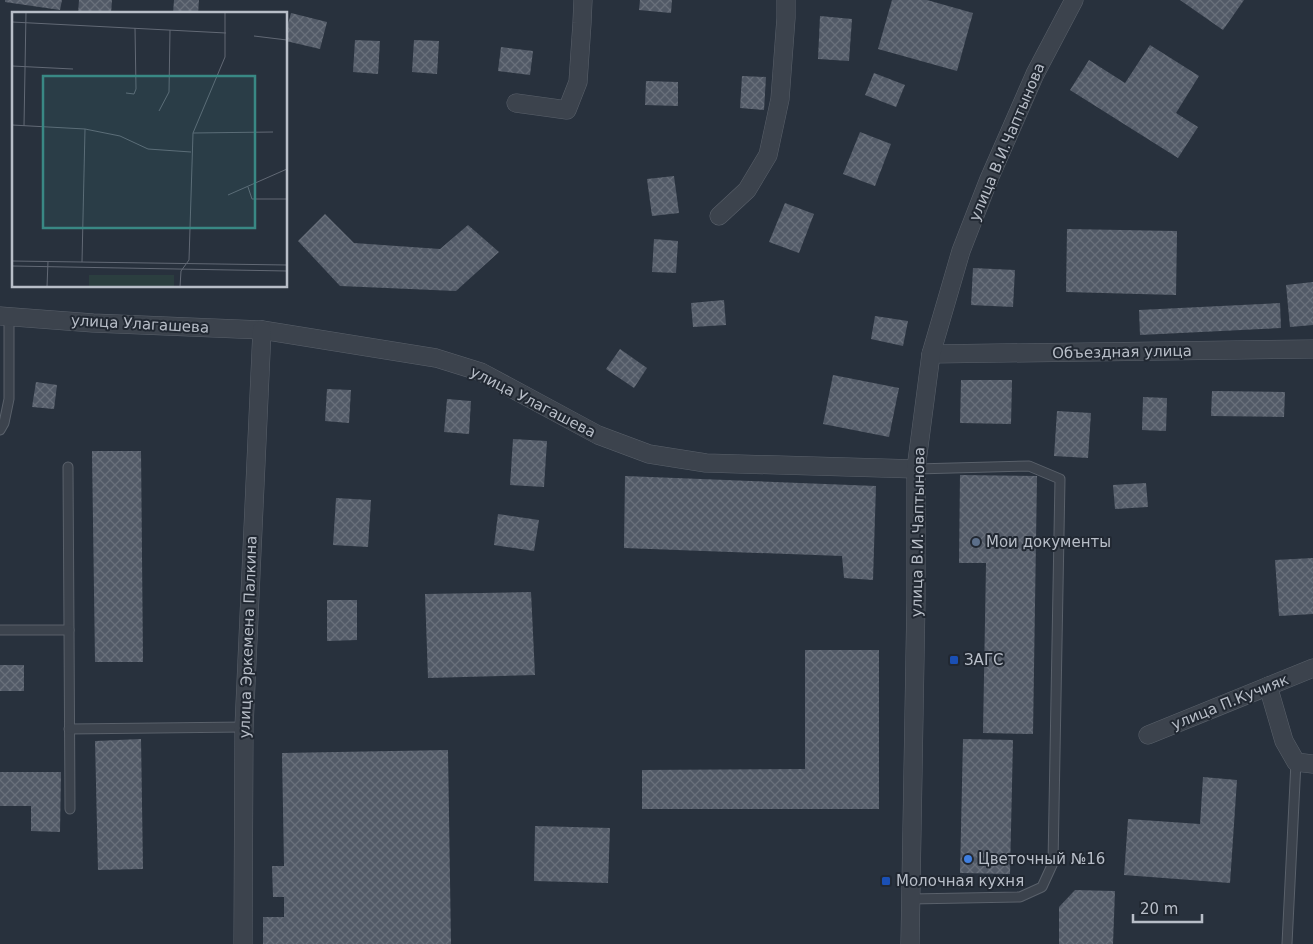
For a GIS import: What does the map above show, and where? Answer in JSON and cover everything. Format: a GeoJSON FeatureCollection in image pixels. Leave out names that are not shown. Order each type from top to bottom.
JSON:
{"type":"FeatureCollection","features":[{"type":"Feature","properties":{"kind":"street"},"geometry":{"type":"LineString","coordinates":[[516,103],[567,110],[578,82],[583,0]]}},
{"type":"Feature","properties":{"kind":"street"},"geometry":{"type":"LineString","coordinates":[[720,216],[747,190],[768,155],[780,100],[786,0]]}},
{"type":"Feature","properties":{"kind":"street","name":"улица В.И.Чаптынова"},"geometry":{"type":"LineString","coordinates":[[910,944],[916,599],[916,469],[932,354],[961,251],[986,188],[1034,74],[1074,0]]}},
{"type":"Feature","properties":{"kind":"street","name":"улица Улагашева"},"geometry":{"type":"LineString","coordinates":[[4,316],[93,323],[262,330],[436,358],[481,372],[598,435],[649,454],[706,463],[916,469]]}},
{"type":"Feature","properties":{"kind":"street","name":"улица Эркемена Палкина"},"geometry":{"type":"LineString","coordinates":[[243,944],[244,727],[262,330]]}},
{"type":"Feature","properties":{"kind":"street","name":"Объездная улица"},"geometry":{"type":"LineString","coordinates":[[932,354],[1313,349]]}},
{"type":"Feature","properties":{"kind":"street","name":"улица П.Кучияк"},"geometry":{"type":"LineString","coordinates":[[1148,735],[1313,668]]}},
{"type":"Feature","properties":{"kind":"street"},"geometry":{"type":"LineString","coordinates":[[1268,686],[1284,741],[1305,763]]}},
{"type":"Feature","properties":{"kind":"lane"},"geometry":{"type":"LineString","coordinates":[[0,430],[4,422],[9,399],[4,316]]}},
{"type":"Feature","properties":{"kind":"lane"},"geometry":{"type":"LineString","coordinates":[[68,466],[70,809]]}},
{"type":"Feature","properties":{"kind":"lane"},"geometry":{"type":"LineString","coordinates":[[911,899],[1020,897],[1042,887],[1053,864],[1060,479],[1029,466],[916,469]]}},
{"type":"Feature","properties":{"kind":"lane"},"geometry":{"type":"LineString","coordinates":[[0,630],[70,630]]}},
{"type":"Feature","properties":{"kind":"lane"},"geometry":{"type":"LineString","coordinates":[[70,728],[244,727]]}},
{"type":"Feature","properties":{"kind":"lane"},"geometry":{"type":"LineString","coordinates":[[1287,944],[1305,763]]}},
{"type":"Feature","properties":{"kind":"building"},"geometry":{"type":"Polygon","coordinates":[[[5,0],[62,0],[60,10],[5,2],[5,0]]]}},
{"type":"Feature","properties":{"kind":"building"},"geometry":{"type":"Polygon","coordinates":[[[79,0],[112,0],[111,12],[78,12],[79,0]]]}},
{"type":"Feature","properties":{"kind":"building"},"geometry":{"type":"Polygon","coordinates":[[[174,0],[199,0],[198,12],[173,12],[174,0]]]}},
{"type":"Feature","properties":{"kind":"building"},"geometry":{"type":"Polygon","coordinates":[[[640,0],[672,0],[671,13],[639,10],[640,0]]]}},
{"type":"Feature","properties":{"kind":"building"},"geometry":{"type":"Polygon","coordinates":[[[892,0],[927,0],[973,13],[957,71],[878,49],[892,0]]]}},
{"type":"Feature","properties":{"kind":"building"},"geometry":{"type":"Polygon","coordinates":[[[1180,0],[1244,0],[1223,30],[1180,0]]]}},
{"type":"Feature","properties":{"kind":"building"},"geometry":{"type":"Polygon","coordinates":[[[291,13],[327,22],[320,49],[288,41],[288,24],[291,13]]]}},
{"type":"Feature","properties":{"kind":"building"},"geometry":{"type":"Polygon","coordinates":[[[820,16],[852,19],[849,61],[818,59],[820,16]]]}},
{"type":"Feature","properties":{"kind":"building"},"geometry":{"type":"Polygon","coordinates":[[[355,40],[380,41],[378,74],[353,72],[355,40]]]}},
{"type":"Feature","properties":{"kind":"building"},"geometry":{"type":"Polygon","coordinates":[[[414,40],[439,41],[437,74],[412,72],[414,40]]]}},
{"type":"Feature","properties":{"kind":"building"},"geometry":{"type":"Polygon","coordinates":[[[1150,45],[1199,76],[1176,113],[1198,127],[1178,158],[1070,90],[1089,60],[1125,83],[1150,45]]]}},
{"type":"Feature","properties":{"kind":"building"},"geometry":{"type":"Polygon","coordinates":[[[501,47],[533,51],[530,75],[498,71],[501,47]]]}},
{"type":"Feature","properties":{"kind":"building"},"geometry":{"type":"Polygon","coordinates":[[[874,73],[905,85],[896,107],[865,95],[874,73]]]}},
{"type":"Feature","properties":{"kind":"building"},"geometry":{"type":"Polygon","coordinates":[[[742,76],[766,77],[764,110],[740,108],[742,76]]]}},
{"type":"Feature","properties":{"kind":"building"},"geometry":{"type":"Polygon","coordinates":[[[646,81],[678,82],[678,106],[645,105],[646,81]]]}},
{"type":"Feature","properties":{"kind":"building"},"geometry":{"type":"Polygon","coordinates":[[[860,132],[891,144],[875,186],[843,174],[860,132]]]}},
{"type":"Feature","properties":{"kind":"building"},"geometry":{"type":"Polygon","coordinates":[[[674,176],[679,213],[652,216],[647,179],[674,176]]]}},
{"type":"Feature","properties":{"kind":"building"},"geometry":{"type":"Polygon","coordinates":[[[785,203],[814,214],[799,253],[769,242],[785,203]]]}},
{"type":"Feature","properties":{"kind":"building"},"geometry":{"type":"Polygon","coordinates":[[[325,214],[354,243],[440,249],[468,225],[499,252],[456,291],[340,286],[298,241],[325,214]]]}},
{"type":"Feature","properties":{"kind":"building"},"geometry":{"type":"Polygon","coordinates":[[[1067,229],[1177,231],[1176,295],[1066,292],[1067,229]]]}},
{"type":"Feature","properties":{"kind":"building"},"geometry":{"type":"Polygon","coordinates":[[[654,239],[678,241],[676,273],[652,272],[654,239]]]}},
{"type":"Feature","properties":{"kind":"building"},"geometry":{"type":"Polygon","coordinates":[[[973,268],[1015,270],[1013,307],[971,305],[973,268]]]}},
{"type":"Feature","properties":{"kind":"building"},"geometry":{"type":"Polygon","coordinates":[[[1313,282],[1313,325],[1290,327],[1286,285],[1313,282]]]}},
{"type":"Feature","properties":{"kind":"building"},"geometry":{"type":"Polygon","coordinates":[[[724,300],[726,325],[693,327],[691,303],[724,300]]]}},
{"type":"Feature","properties":{"kind":"building"},"geometry":{"type":"Polygon","coordinates":[[[1280,303],[1281,328],[1140,335],[1139,310],[1280,303]]]}},
{"type":"Feature","properties":{"kind":"building"},"geometry":{"type":"Polygon","coordinates":[[[875,316],[908,321],[903,346],[871,339],[875,316]]]}},
{"type":"Feature","properties":{"kind":"building"},"geometry":{"type":"Polygon","coordinates":[[[620,349],[647,368],[634,388],[606,369],[620,349]]]}},
{"type":"Feature","properties":{"kind":"building"},"geometry":{"type":"Polygon","coordinates":[[[833,375],[899,388],[889,437],[823,424],[833,375]]]}},
{"type":"Feature","properties":{"kind":"building"},"geometry":{"type":"Polygon","coordinates":[[[961,380],[1012,380],[1011,424],[960,423],[961,380]]]}},
{"type":"Feature","properties":{"kind":"building"},"geometry":{"type":"Polygon","coordinates":[[[36,382],[57,385],[54,409],[32,407],[36,382]]]}},
{"type":"Feature","properties":{"kind":"building"},"geometry":{"type":"Polygon","coordinates":[[[327,389],[351,390],[349,423],[325,421],[327,389]]]}},
{"type":"Feature","properties":{"kind":"building"},"geometry":{"type":"Polygon","coordinates":[[[1212,391],[1285,392],[1284,417],[1211,416],[1212,391]]]}},
{"type":"Feature","properties":{"kind":"building"},"geometry":{"type":"Polygon","coordinates":[[[1143,397],[1167,398],[1166,431],[1142,430],[1143,397]]]}},
{"type":"Feature","properties":{"kind":"building"},"geometry":{"type":"Polygon","coordinates":[[[447,399],[471,401],[469,434],[444,432],[447,399]]]}},
{"type":"Feature","properties":{"kind":"building"},"geometry":{"type":"Polygon","coordinates":[[[1057,411],[1091,413],[1088,458],[1054,456],[1057,411]]]}},
{"type":"Feature","properties":{"kind":"building"},"geometry":{"type":"Polygon","coordinates":[[[513,439],[547,441],[544,487],[510,485],[513,439]]]}},
{"type":"Feature","properties":{"kind":"building"},"geometry":{"type":"Polygon","coordinates":[[[92,451],[141,451],[143,662],[95,662],[92,451]]]}},
{"type":"Feature","properties":{"kind":"building"},"geometry":{"type":"Polygon","coordinates":[[[960,475],[1037,476],[1033,734],[983,733],[986,563],[959,563],[960,475]]]}},
{"type":"Feature","properties":{"kind":"building"},"geometry":{"type":"Polygon","coordinates":[[[625,476],[876,486],[873,580],[844,578],[842,556],[624,548],[625,476]]]}},
{"type":"Feature","properties":{"kind":"building"},"geometry":{"type":"Polygon","coordinates":[[[1146,483],[1148,507],[1115,509],[1113,485],[1146,483]]]}},
{"type":"Feature","properties":{"kind":"building"},"geometry":{"type":"Polygon","coordinates":[[[336,498],[371,500],[368,547],[333,545],[336,498]]]}},
{"type":"Feature","properties":{"kind":"building"},"geometry":{"type":"Polygon","coordinates":[[[498,514],[539,520],[534,551],[494,545],[498,514]]]}},
{"type":"Feature","properties":{"kind":"building"},"geometry":{"type":"Polygon","coordinates":[[[1313,558],[1313,614],[1279,616],[1275,560],[1313,558]]]}},
{"type":"Feature","properties":{"kind":"building"},"geometry":{"type":"Polygon","coordinates":[[[531,592],[535,675],[428,678],[425,594],[531,592]]]}},
{"type":"Feature","properties":{"kind":"building"},"geometry":{"type":"Polygon","coordinates":[[[327,600],[357,600],[357,640],[327,641],[327,600]]]}},
{"type":"Feature","properties":{"kind":"building"},"geometry":{"type":"Polygon","coordinates":[[[805,650],[879,650],[879,809],[642,809],[642,770],[805,769],[805,650]]]}},
{"type":"Feature","properties":{"kind":"building"},"geometry":{"type":"Polygon","coordinates":[[[0,665],[24,665],[24,691],[0,691],[0,665]]]}},
{"type":"Feature","properties":{"kind":"building"},"geometry":{"type":"Polygon","coordinates":[[[141,739],[143,869],[98,870],[95,741],[141,739]]]}},
{"type":"Feature","properties":{"kind":"building"},"geometry":{"type":"Polygon","coordinates":[[[963,739],[1013,740],[1010,874],[960,873],[963,739]]]}},
{"type":"Feature","properties":{"kind":"building"},"geometry":{"type":"Polygon","coordinates":[[[448,750],[451,944],[263,944],[263,917],[284,917],[284,897],[273,897],[272,866],[284,866],[282,753],[448,750]]]}},
{"type":"Feature","properties":{"kind":"building"},"geometry":{"type":"Polygon","coordinates":[[[0,772],[61,772],[60,832],[31,831],[31,806],[0,806],[0,772]]]}},
{"type":"Feature","properties":{"kind":"building"},"geometry":{"type":"Polygon","coordinates":[[[1203,777],[1237,780],[1230,883],[1124,875],[1128,819],[1200,824],[1203,777]]]}},
{"type":"Feature","properties":{"kind":"building"},"geometry":{"type":"Polygon","coordinates":[[[535,826],[610,828],[608,883],[534,881],[535,826]]]}},
{"type":"Feature","properties":{"kind":"building"},"geometry":{"type":"Polygon","coordinates":[[[1075,890],[1115,891],[1113,944],[1059,944],[1059,907],[1075,890]]]}},
{"type":"Feature","properties":{"kind":"place","name":"Мои документы"},"geometry":{"type":"Point","coordinates":[976,542]}},
{"type":"Feature","properties":{"kind":"place","name":"ЗАГС"},"geometry":{"type":"Point","coordinates":[954,660]}},
{"type":"Feature","properties":{"kind":"place","name":"Цветочный №16"},"geometry":{"type":"Point","coordinates":[968,859]}},
{"type":"Feature","properties":{"kind":"place","name":"Молочная кухня"},"geometry":{"type":"Point","coordinates":[886,881]}}]}
